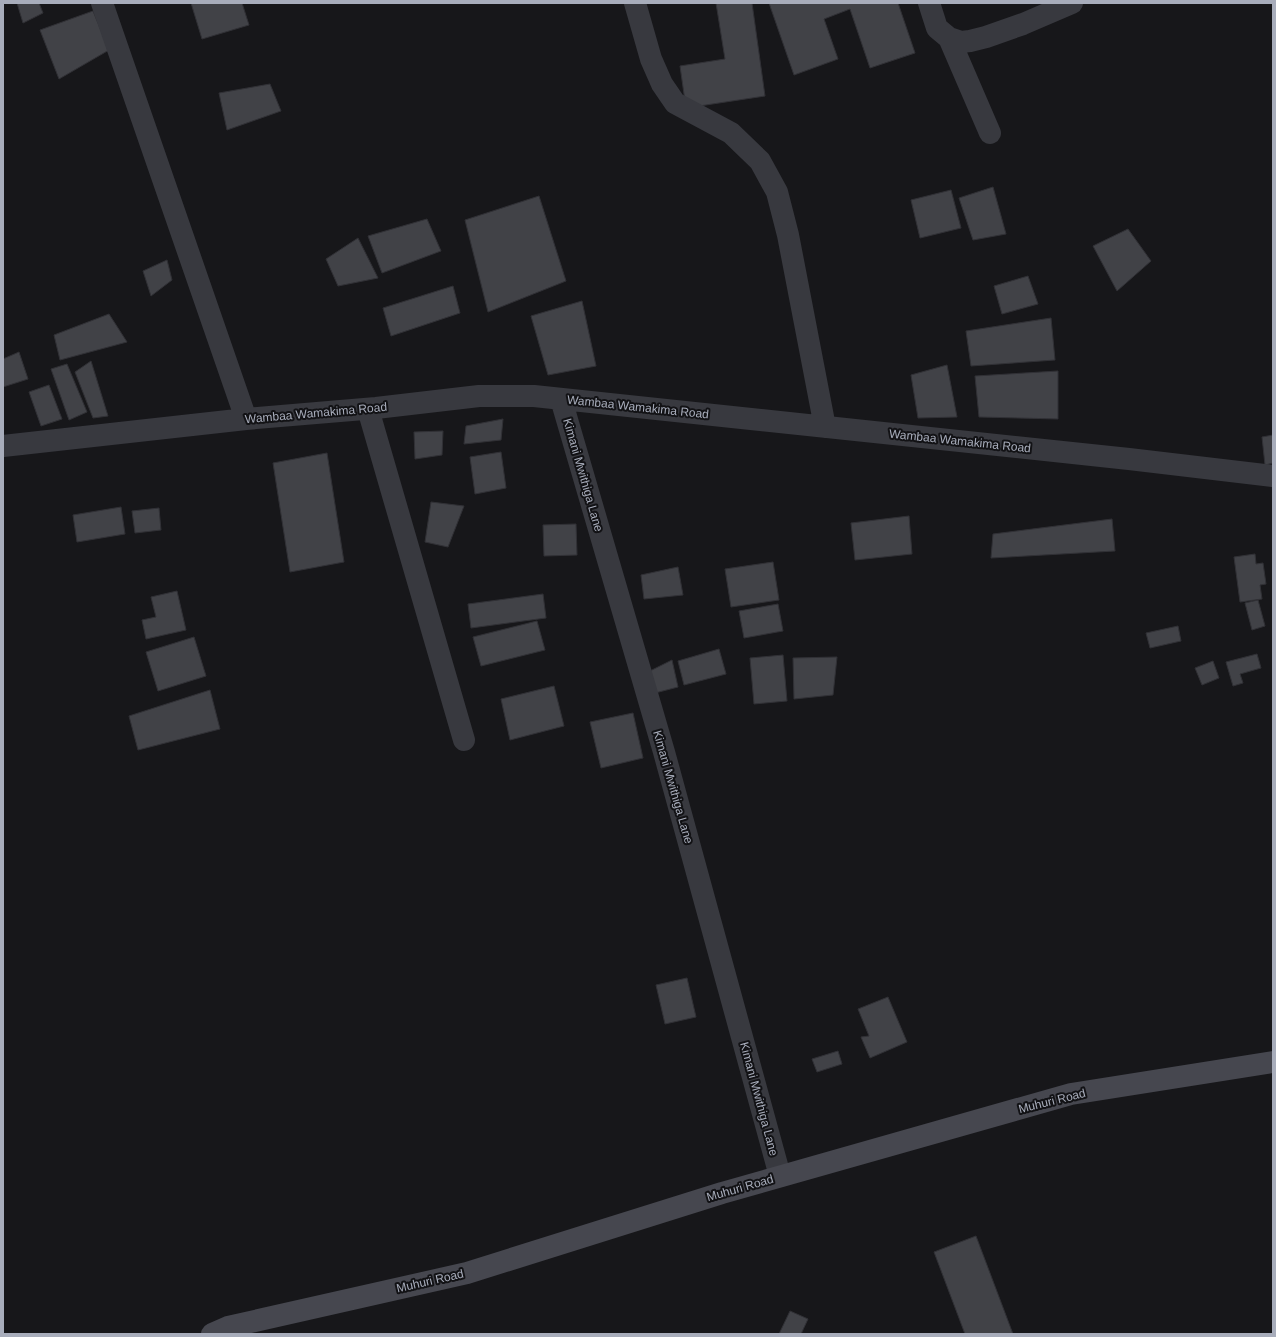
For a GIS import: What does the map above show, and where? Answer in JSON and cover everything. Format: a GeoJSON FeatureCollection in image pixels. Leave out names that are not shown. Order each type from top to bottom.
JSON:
{"type":"FeatureCollection","features":[{"type":"Feature","properties":{"kind":"main road","name":"Muhuri Road"},"geometry":{"type":"LineString","coordinates":[[212,1334],[228,1327],[467,1273],[714,1195],[1071,1094],[1273,1062]]}},
{"type":"Feature","properties":{"kind":"street"},"geometry":{"type":"LineString","coordinates":[[102,3],[246,419]]}},
{"type":"Feature","properties":{"kind":"street"},"geometry":{"type":"LineString","coordinates":[[118,3],[216,288]]}},
{"type":"Feature","properties":{"kind":"street"},"geometry":{"type":"LineString","coordinates":[[635,3],[651,59],[662,84],[675,103],[731,133],[760,161],[777,192],[788,235],[825,427]]}},
{"type":"Feature","properties":{"kind":"street"},"geometry":{"type":"LineString","coordinates":[[929,3],[938,28],[949,38],[961,42],[986,37],[1023,24],[1072,3]]}},
{"type":"Feature","properties":{"kind":"street"},"geometry":{"type":"LineString","coordinates":[[949,38],[990,133]]}},
{"type":"Feature","properties":{"kind":"street","name":"Wambaa Wamakima Road"},"geometry":{"type":"LineString","coordinates":[[3,446],[246,419],[368,409],[479,396],[534,396],[1129,459],[1273,476]]}},
{"type":"Feature","properties":{"kind":"street","name":"Kimani Mwithiga Lane"},"geometry":{"type":"LineString","coordinates":[[561,399],[664,752],[780,1176]]}},
{"type":"Feature","properties":{"kind":"street"},"geometry":{"type":"LineString","coordinates":[[368,409],[464,740]]}},
{"type":"Feature","properties":{"kind":"building"},"geometry":{"type":"Polygon","coordinates":[[[17,3],[39,3],[43,13],[23,23],[17,3]]]}},
{"type":"Feature","properties":{"kind":"building"},"geometry":{"type":"Polygon","coordinates":[[[191,3],[242,3],[249,25],[202,39],[191,3]]]}},
{"type":"Feature","properties":{"kind":"building"},"geometry":{"type":"Polygon","coordinates":[[[716,3],[752,3],[765,96],[686,108],[680,66],[725,59],[716,3]]]}},
{"type":"Feature","properties":{"kind":"building"},"geometry":{"type":"Polygon","coordinates":[[[769,3],[898,3],[915,53],[870,68],[850,9],[824,19],[838,59],[794,75],[769,3]]]}},
{"type":"Feature","properties":{"kind":"building"},"geometry":{"type":"Polygon","coordinates":[[[93,11],[109,50],[59,79],[40,30],[93,11]]]}},
{"type":"Feature","properties":{"kind":"building"},"geometry":{"type":"Polygon","coordinates":[[[270,84],[281,111],[227,130],[219,93],[270,84]]]}},
{"type":"Feature","properties":{"kind":"building"},"geometry":{"type":"Polygon","coordinates":[[[993,187],[1006,234],[973,240],[959,198],[993,187]]]}},
{"type":"Feature","properties":{"kind":"building"},"geometry":{"type":"Polygon","coordinates":[[[951,190],[961,228],[920,238],[911,200],[951,190]]]}},
{"type":"Feature","properties":{"kind":"building"},"geometry":{"type":"Polygon","coordinates":[[[539,196],[566,281],[488,312],[465,220],[539,196]]]}},
{"type":"Feature","properties":{"kind":"building"},"geometry":{"type":"Polygon","coordinates":[[[427,219],[441,251],[382,273],[368,236],[427,219]]]}},
{"type":"Feature","properties":{"kind":"building"},"geometry":{"type":"Polygon","coordinates":[[[1128,229],[1151,261],[1117,291],[1093,246],[1128,229]]]}},
{"type":"Feature","properties":{"kind":"building"},"geometry":{"type":"Polygon","coordinates":[[[358,238],[378,278],[338,286],[326,259],[358,238]]]}},
{"type":"Feature","properties":{"kind":"building"},"geometry":{"type":"Polygon","coordinates":[[[167,260],[172,280],[151,296],[143,271],[167,260]]]}},
{"type":"Feature","properties":{"kind":"building"},"geometry":{"type":"Polygon","coordinates":[[[1028,276],[1038,304],[1002,314],[994,286],[1028,276]]]}},
{"type":"Feature","properties":{"kind":"building"},"geometry":{"type":"Polygon","coordinates":[[[453,286],[460,313],[391,336],[383,308],[453,286]]]}},
{"type":"Feature","properties":{"kind":"building"},"geometry":{"type":"Polygon","coordinates":[[[582,301],[596,366],[548,375],[531,316],[582,301]]]}},
{"type":"Feature","properties":{"kind":"building"},"geometry":{"type":"Polygon","coordinates":[[[109,314],[127,342],[60,360],[54,335],[109,314]]]}},
{"type":"Feature","properties":{"kind":"building"},"geometry":{"type":"Polygon","coordinates":[[[1051,318],[1055,360],[971,366],[966,331],[1051,318]]]}},
{"type":"Feature","properties":{"kind":"building"},"geometry":{"type":"Polygon","coordinates":[[[19,352],[28,379],[3,387],[3,359],[19,352]]]}},
{"type":"Feature","properties":{"kind":"building"},"geometry":{"type":"Polygon","coordinates":[[[91,361],[108,416],[93,418],[75,372],[91,361]]]}},
{"type":"Feature","properties":{"kind":"building"},"geometry":{"type":"Polygon","coordinates":[[[67,364],[87,412],[69,420],[51,369],[67,364]]]}},
{"type":"Feature","properties":{"kind":"building"},"geometry":{"type":"Polygon","coordinates":[[[947,365],[957,417],[918,418],[911,375],[947,365]]]}},
{"type":"Feature","properties":{"kind":"building"},"geometry":{"type":"Polygon","coordinates":[[[1058,371],[1058,419],[979,417],[975,376],[1058,371]]]}},
{"type":"Feature","properties":{"kind":"building"},"geometry":{"type":"Polygon","coordinates":[[[49,385],[62,419],[41,426],[29,392],[49,385]]]}},
{"type":"Feature","properties":{"kind":"building"},"geometry":{"type":"Polygon","coordinates":[[[503,419],[501,440],[464,444],[466,426],[503,419]]]}},
{"type":"Feature","properties":{"kind":"building"},"geometry":{"type":"Polygon","coordinates":[[[443,431],[442,455],[415,459],[414,432],[443,431]]]}},
{"type":"Feature","properties":{"kind":"building"},"geometry":{"type":"Polygon","coordinates":[[[1273,435],[1273,463],[1265,465],[1262,437],[1273,435]]]}},
{"type":"Feature","properties":{"kind":"building"},"geometry":{"type":"Polygon","coordinates":[[[501,452],[506,488],[475,494],[470,457],[501,452]]]}},
{"type":"Feature","properties":{"kind":"building"},"geometry":{"type":"Polygon","coordinates":[[[327,453],[344,562],[290,572],[273,463],[327,453]]]}},
{"type":"Feature","properties":{"kind":"building"},"geometry":{"type":"Polygon","coordinates":[[[431,502],[464,506],[448,547],[425,542],[431,502]]]}},
{"type":"Feature","properties":{"kind":"building"},"geometry":{"type":"Polygon","coordinates":[[[121,507],[125,534],[77,542],[73,515],[121,507]]]}},
{"type":"Feature","properties":{"kind":"building"},"geometry":{"type":"Polygon","coordinates":[[[159,508],[161,530],[135,533],[132,511],[159,508]]]}},
{"type":"Feature","properties":{"kind":"building"},"geometry":{"type":"Polygon","coordinates":[[[909,516],[912,554],[855,560],[851,523],[909,516]]]}},
{"type":"Feature","properties":{"kind":"building"},"geometry":{"type":"Polygon","coordinates":[[[1112,519],[1115,551],[991,558],[993,534],[1112,519]]]}},
{"type":"Feature","properties":{"kind":"building"},"geometry":{"type":"Polygon","coordinates":[[[576,524],[577,555],[544,556],[543,525],[576,524]]]}},
{"type":"Feature","properties":{"kind":"building"},"geometry":{"type":"Polygon","coordinates":[[[1255,554],[1256,564],[1263,563],[1266,584],[1260,585],[1262,599],[1240,602],[1234,557],[1255,554]]]}},
{"type":"Feature","properties":{"kind":"building"},"geometry":{"type":"Polygon","coordinates":[[[773,562],[779,600],[731,607],[725,569],[773,562]]]}},
{"type":"Feature","properties":{"kind":"building"},"geometry":{"type":"Polygon","coordinates":[[[678,567],[683,595],[644,599],[641,575],[678,567]]]}},
{"type":"Feature","properties":{"kind":"building"},"geometry":{"type":"Polygon","coordinates":[[[177,591],[186,630],[146,639],[142,620],[156,617],[151,597],[177,591]]]}},
{"type":"Feature","properties":{"kind":"building"},"geometry":{"type":"Polygon","coordinates":[[[543,594],[546,618],[471,628],[468,604],[543,594]]]}},
{"type":"Feature","properties":{"kind":"building"},"geometry":{"type":"Polygon","coordinates":[[[1258,600],[1265,626],[1252,630],[1245,603],[1258,600]]]}},
{"type":"Feature","properties":{"kind":"building"},"geometry":{"type":"Polygon","coordinates":[[[778,604],[783,631],[744,638],[739,611],[778,604]]]}},
{"type":"Feature","properties":{"kind":"building"},"geometry":{"type":"Polygon","coordinates":[[[537,621],[545,650],[481,666],[473,637],[537,621]]]}},
{"type":"Feature","properties":{"kind":"building"},"geometry":{"type":"Polygon","coordinates":[[[1178,626],[1181,641],[1150,648],[1146,633],[1178,626]]]}},
{"type":"Feature","properties":{"kind":"building"},"geometry":{"type":"Polygon","coordinates":[[[194,637],[206,676],[158,691],[146,652],[194,637]]]}},
{"type":"Feature","properties":{"kind":"building"},"geometry":{"type":"Polygon","coordinates":[[[719,649],[726,674],[684,685],[678,661],[719,649]]]}},
{"type":"Feature","properties":{"kind":"building"},"geometry":{"type":"Polygon","coordinates":[[[1257,654],[1261,668],[1240,674],[1243,683],[1233,686],[1226,662],[1257,654]]]}},
{"type":"Feature","properties":{"kind":"building"},"geometry":{"type":"Polygon","coordinates":[[[783,655],[787,701],[754,704],[750,658],[783,655]]]}},
{"type":"Feature","properties":{"kind":"building"},"geometry":{"type":"Polygon","coordinates":[[[837,657],[833,695],[794,699],[793,658],[837,657]]]}},
{"type":"Feature","properties":{"kind":"building"},"geometry":{"type":"Polygon","coordinates":[[[672,660],[678,687],[655,693],[650,671],[672,660]]]}},
{"type":"Feature","properties":{"kind":"building"},"geometry":{"type":"Polygon","coordinates":[[[1213,661],[1219,678],[1202,685],[1195,668],[1213,661]]]}},
{"type":"Feature","properties":{"kind":"building"},"geometry":{"type":"Polygon","coordinates":[[[554,686],[564,726],[510,740],[501,699],[554,686]]]}},
{"type":"Feature","properties":{"kind":"building"},"geometry":{"type":"Polygon","coordinates":[[[210,690],[220,729],[138,750],[129,716],[210,690]]]}},
{"type":"Feature","properties":{"kind":"building"},"geometry":{"type":"Polygon","coordinates":[[[633,713],[643,758],[601,768],[590,722],[633,713]]]}},
{"type":"Feature","properties":{"kind":"building"},"geometry":{"type":"Polygon","coordinates":[[[687,978],[696,1017],[665,1024],[656,985],[687,978]]]}},
{"type":"Feature","properties":{"kind":"building"},"geometry":{"type":"Polygon","coordinates":[[[888,997],[907,1042],[870,1058],[861,1037],[869,1036],[858,1009],[888,997]]]}},
{"type":"Feature","properties":{"kind":"building"},"geometry":{"type":"Polygon","coordinates":[[[838,1051],[842,1064],[817,1072],[812,1059],[838,1051]]]}},
{"type":"Feature","properties":{"kind":"building"},"geometry":{"type":"Polygon","coordinates":[[[976,1236],[1013,1334],[965,1334],[934,1252],[976,1236]]]}},
{"type":"Feature","properties":{"kind":"building"},"geometry":{"type":"Polygon","coordinates":[[[790,1311],[808,1319],[801,1334],[779,1334],[790,1311]]]}}]}
